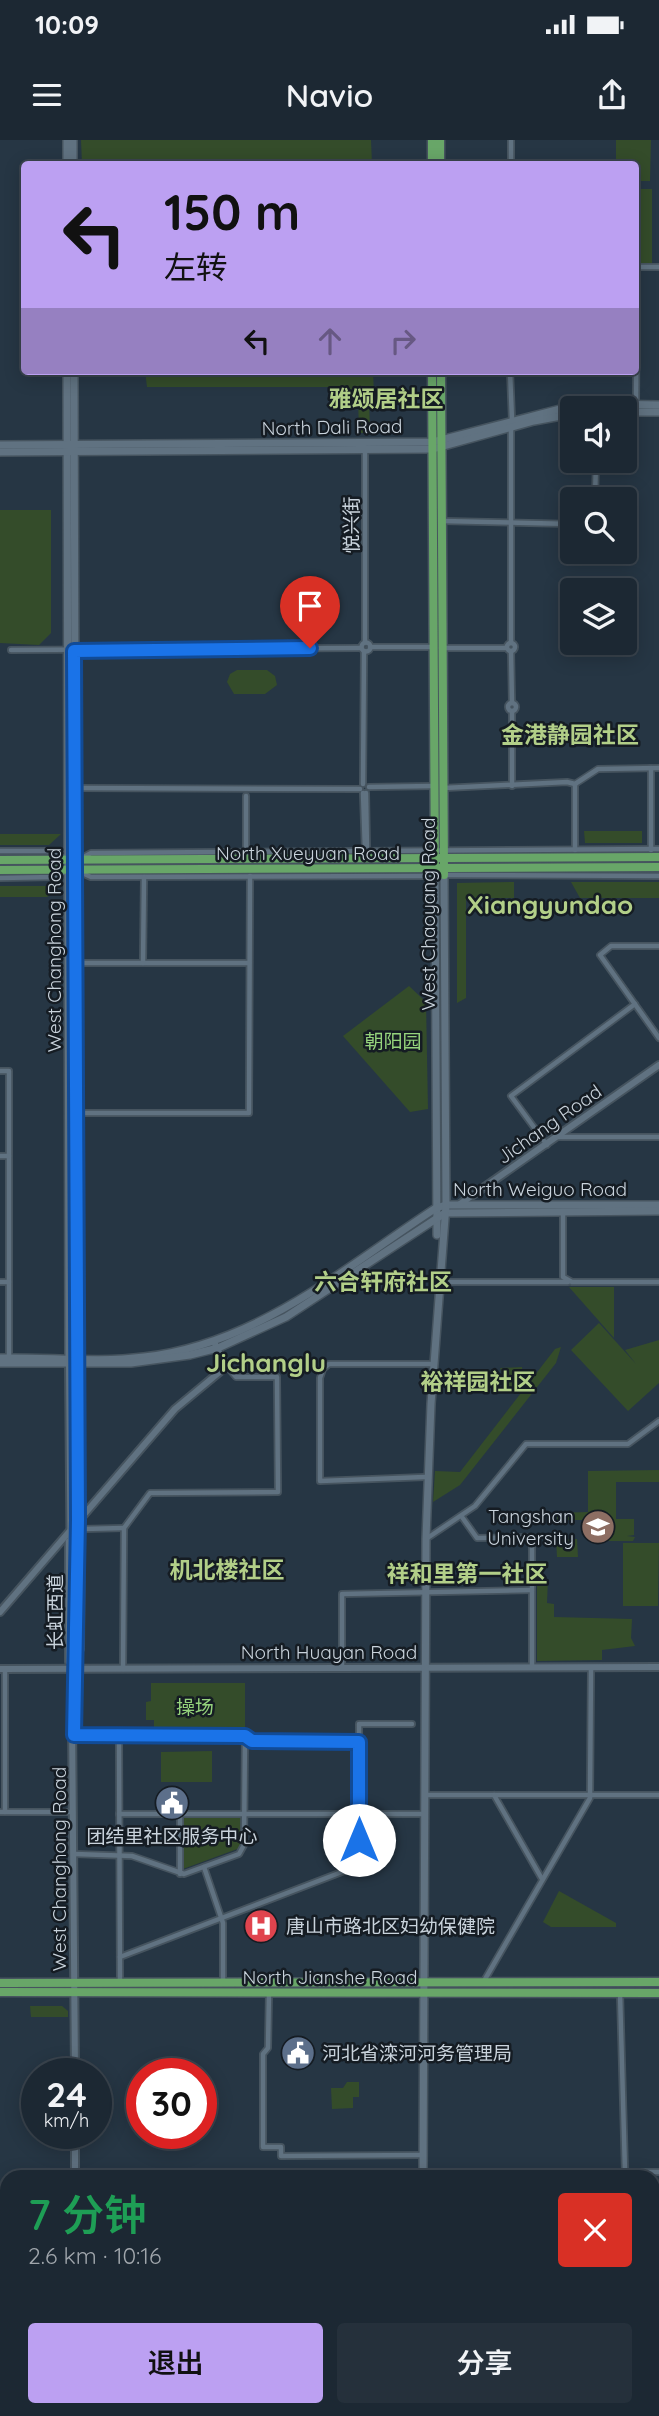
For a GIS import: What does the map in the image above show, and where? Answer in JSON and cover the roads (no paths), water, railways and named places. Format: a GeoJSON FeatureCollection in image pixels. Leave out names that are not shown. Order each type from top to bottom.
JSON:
{"type":"FeatureCollection","features":[{"type":"Feature","properties":{"kind":"main road"},"geometry":{"type":"LineString","coordinates":[[67,140],[67,161]]}},
{"type":"Feature","properties":{"kind":"main road"},"geometry":{"type":"LineString","coordinates":[[73,140],[73,161]]}},
{"type":"Feature","properties":{"kind":"main road"},"geometry":{"type":"LineString","coordinates":[[432,140],[432,161]]}},
{"type":"Feature","properties":{"kind":"main road"},"geometry":{"type":"LineString","coordinates":[[440,140],[440,161]]}},
{"type":"Feature","properties":{"kind":"main road","name":"West Changhong Road"},"geometry":{"type":"LineString","coordinates":[[67,375],[71,448]]}},
{"type":"Feature","properties":{"kind":"main road","name":"West Changhong Road"},"geometry":{"type":"LineString","coordinates":[[73,1360],[71,448],[74,375]]}},
{"type":"Feature","properties":{"kind":"main road","name":"West Chaoyang Road"},"geometry":{"type":"LineString","coordinates":[[424,1592],[441,1210],[438,648],[432,375]]}},
{"type":"Feature","properties":{"kind":"main road","name":"West Chaoyang Road"},"geometry":{"type":"LineString","coordinates":[[438,648],[443,521],[441,375]]}},
{"type":"Feature","properties":{"kind":"main road","name":"North Dali Road"},"geometry":{"type":"LineString","coordinates":[[637,404],[659,405]]}},
{"type":"Feature","properties":{"kind":"main road","name":"North Dali Road"},"geometry":{"type":"LineString","coordinates":[[0,445],[71,448],[365,449],[433,445],[560,411]]}},
{"type":"Feature","properties":{"kind":"main road"},"geometry":{"type":"LineString","coordinates":[[637,412],[659,412]]}},
{"type":"Feature","properties":{"kind":"main road","name":"North Dali Road"},"geometry":{"type":"LineString","coordinates":[[512,424],[560,416]]}},
{"type":"Feature","properties":{"kind":"main road","name":"North Dali Road"},"geometry":{"type":"LineString","coordinates":[[0,452],[71,448],[433,445]]}},
{"type":"Feature","properties":{"kind":"main road","name":"West Changhong Road"},"geometry":{"type":"LineString","coordinates":[[72,649],[76,788],[73,865],[76,963],[73,1113]]}},
{"type":"Feature","properties":{"kind":"main road","name":"North Xueyuan Road"},"geometry":{"type":"LineString","coordinates":[[0,860],[144,873],[366,853],[439,863],[575,854],[655,864]]}},
{"type":"Feature","properties":{"kind":"main road","name":"North Xueyuan Road"},"geometry":{"type":"LineString","coordinates":[[0,870],[73,865],[655,864]]}},
{"type":"Feature","properties":{"kind":"main road","name":"North Weiguo Road"},"geometry":{"type":"LineString","coordinates":[[0,1360],[145,1357],[216,1345],[284,1310],[441,1210],[455,1207],[659,1205]]}},
{"type":"Feature","properties":{"kind":"main road","name":"West Chaoyang Road"},"geometry":{"type":"LineString","coordinates":[[424,2170],[425,1477],[441,1210]]}},
{"type":"Feature","properties":{"kind":"main road","name":"North Weiguo Road"},"geometry":{"type":"LineString","coordinates":[[441,1210],[659,1211]]}},
{"type":"Feature","properties":{"kind":"main road","name":"North Weiguo Road"},"geometry":{"type":"LineString","coordinates":[[0,1360],[73,1360]]}},
{"type":"Feature","properties":{"kind":"main road","name":"North Jianshe Road"},"geometry":{"type":"LineString","coordinates":[[0,1983],[75,1988],[269,1992],[424,1988],[483,1983],[659,1982]]}},
{"type":"Feature","properties":{"kind":"main road","name":"North Jianshe Road"},"geometry":{"type":"LineString","coordinates":[[0,1993],[120,1983],[659,1993]]}},
{"type":"Feature","properties":{"kind":"street"},"geometry":{"type":"LineString","coordinates":[[510,140],[510,161]]}},
{"type":"Feature","properties":{"kind":"street"},"geometry":{"type":"LineString","coordinates":[[639,267],[659,267]]}},
{"type":"Feature","properties":{"kind":"street"},"geometry":{"type":"LineString","coordinates":[[511,375],[509,647],[512,703],[508,707],[512,711],[512,786]]}},
{"type":"Feature","properties":{"kind":"street"},"geometry":{"type":"LineString","coordinates":[[636,375],[636,396]]}},
{"type":"Feature","properties":{"kind":"street","name":"悦兴街"},"geometry":{"type":"LineString","coordinates":[[365,449],[366,853]]}},
{"type":"Feature","properties":{"kind":"street"},"geometry":{"type":"LineString","coordinates":[[443,521],[560,524]]}},
{"type":"Feature","properties":{"kind":"street"},"geometry":{"type":"LineString","coordinates":[[11,650],[509,647]]}},
{"type":"Feature","properties":{"kind":"street"},"geometry":{"type":"LineString","coordinates":[[651,768],[655,864]]}},
{"type":"Feature","properties":{"kind":"street"},"geometry":{"type":"LineString","coordinates":[[575,784],[592,770],[659,768]]}},
{"type":"Feature","properties":{"kind":"street"},"geometry":{"type":"LineString","coordinates":[[76,788],[438,788],[568,782],[575,784]]}},
{"type":"Feature","properties":{"kind":"street"},"geometry":{"type":"LineString","coordinates":[[575,784],[575,854]]}},
{"type":"Feature","properties":{"kind":"street"},"geometry":{"type":"LineString","coordinates":[[239,789],[246,796]]}},
{"type":"Feature","properties":{"kind":"street"},"geometry":{"type":"LineString","coordinates":[[73,1113],[249,1113],[250,864],[246,846],[246,796],[253,789]]}},
{"type":"Feature","properties":{"kind":"street"},"geometry":{"type":"LineString","coordinates":[[655,864],[659,849]]}},
{"type":"Feature","properties":{"kind":"street"},"geometry":{"type":"LineString","coordinates":[[0,851],[54,851],[73,865],[54,877],[0,878]]}},
{"type":"Feature","properties":{"kind":"street"},"geometry":{"type":"LineString","coordinates":[[144,873],[144,963]]}},
{"type":"Feature","properties":{"kind":"street"},"geometry":{"type":"LineString","coordinates":[[659,946],[611,946],[600,954],[659,1038]]}},
{"type":"Feature","properties":{"kind":"street"},"geometry":{"type":"LineString","coordinates":[[76,963],[249,963]]}},
{"type":"Feature","properties":{"kind":"street"},"geometry":{"type":"LineString","coordinates":[[547,1145],[512,1096],[635,1004]]}},
{"type":"Feature","properties":{"kind":"street","name":"Jichang Road"},"geometry":{"type":"LineString","coordinates":[[455,1207],[659,1065]]}},
{"type":"Feature","properties":{"kind":"street"},"geometry":{"type":"LineString","coordinates":[[0,1071],[9,1071],[9,1358]]}},
{"type":"Feature","properties":{"kind":"street"},"geometry":{"type":"LineString","coordinates":[[558,1137],[659,1137]]}},
{"type":"Feature","properties":{"kind":"street"},"geometry":{"type":"LineString","coordinates":[[0,1156],[9,1156]]}},
{"type":"Feature","properties":{"kind":"street"},"geometry":{"type":"LineString","coordinates":[[563,1211],[563,1277],[572,1282]]}},
{"type":"Feature","properties":{"kind":"street"},"geometry":{"type":"LineString","coordinates":[[0,1282],[9,1282]]}},
{"type":"Feature","properties":{"kind":"street"},"geometry":{"type":"LineString","coordinates":[[438,1282],[659,1282]]}},
{"type":"Feature","properties":{"kind":"street"},"geometry":{"type":"LineString","coordinates":[[123,1669],[124,1528],[150,1493],[278,1492],[277,1377],[236,1377],[224,1363],[216,1345]]}},
{"type":"Feature","properties":{"kind":"street","name":"West Changhong Road"},"geometry":{"type":"LineString","coordinates":[[73,1360],[80,1517]]}},
{"type":"Feature","properties":{"kind":"street","name":"West Changhong Road"},"geometry":{"type":"LineString","coordinates":[[69,1531],[73,1360]]}},
{"type":"Feature","properties":{"kind":"street"},"geometry":{"type":"LineString","coordinates":[[0,1612],[175,1409],[222,1370],[224,1363]]}},
{"type":"Feature","properties":{"kind":"street"},"geometry":{"type":"LineString","coordinates":[[425,1477],[320,1481],[320,1378],[323,1369],[329,1364],[430,1364]]}},
{"type":"Feature","properties":{"kind":"street"},"geometry":{"type":"LineString","coordinates":[[426,1539],[462,1517],[526,1444],[628,1444],[659,1421]]}},
{"type":"Feature","properties":{"kind":"street"},"geometry":{"type":"LineString","coordinates":[[74,1670],[80,1662],[80,1517]]}},
{"type":"Feature","properties":{"kind":"street","name":"长虹西道"},"geometry":{"type":"LineString","coordinates":[[74,1670],[78,1662],[80,1517]]}},
{"type":"Feature","properties":{"kind":"street"},"geometry":{"type":"LineString","coordinates":[[462,1517],[477,1538],[532,1537],[532,1667]]}},
{"type":"Feature","properties":{"kind":"street"},"geometry":{"type":"LineString","coordinates":[[82,1529],[124,1528]]}},
{"type":"Feature","properties":{"kind":"street","name":"长虹西道"},"geometry":{"type":"LineString","coordinates":[[69,1531],[71,1662],[74,1670]]}},
{"type":"Feature","properties":{"kind":"street"},"geometry":{"type":"LineString","coordinates":[[342,1667],[342,1594],[533,1590]]}},
{"type":"Feature","properties":{"kind":"street","name":"North Huayan Road"},"geometry":{"type":"LineString","coordinates":[[2,1669],[659,1667]]}},
{"type":"Feature","properties":{"kind":"street"},"geometry":{"type":"LineString","coordinates":[[483,1983],[591,1795],[592,1668]]}},
{"type":"Feature","properties":{"kind":"street"},"geometry":{"type":"LineString","coordinates":[[2,1669],[3,1812],[74,1812]]}},
{"type":"Feature","properties":{"kind":"street","name":"West Changhong Road"},"geometry":{"type":"LineString","coordinates":[[74,1670],[75,2058]]}},
{"type":"Feature","properties":{"kind":"street"},"geometry":{"type":"LineString","coordinates":[[121,1957],[360,1865],[359,1724],[412,1724]]}},
{"type":"Feature","properties":{"kind":"street"},"geometry":{"type":"LineString","coordinates":[[74,1735],[245,1736],[252,1741],[359,1742]]}},
{"type":"Feature","properties":{"kind":"street"},"geometry":{"type":"LineString","coordinates":[[119,1735],[120,1983]]}},
{"type":"Feature","properties":{"kind":"street"},"geometry":{"type":"LineString","coordinates":[[75,1854],[119,1854],[180,1874],[241,1851],[245,1736]]}},
{"type":"Feature","properties":{"kind":"street"},"geometry":{"type":"LineString","coordinates":[[424,1795],[659,1795]]}},
{"type":"Feature","properties":{"kind":"street"},"geometry":{"type":"LineString","coordinates":[[494,1795],[542,1880]]}},
{"type":"Feature","properties":{"kind":"street"},"geometry":{"type":"LineString","coordinates":[[119,1814],[424,1814]]}},
{"type":"Feature","properties":{"kind":"street"},"geometry":{"type":"LineString","coordinates":[[180,1814],[180,1874]]}},
{"type":"Feature","properties":{"kind":"street"},"geometry":{"type":"LineString","coordinates":[[204,1867],[223,1917],[223,1983]]}},
{"type":"Feature","properties":{"kind":"street"},"geometry":{"type":"LineString","coordinates":[[269,1992],[268,2048],[263,2054],[263,2147],[281,2147],[281,2156],[424,2155]]}},
{"type":"Feature","properties":{"kind":"street"},"geometry":{"type":"LineString","coordinates":[[620,1993],[625,2170]]}},
{"type":"Feature","properties":{"kind":"street"},"geometry":{"type":"LineString","coordinates":[[75,2149],[75,2170]]}},
{"type":"Feature","properties":{"kind":"place","name":"Tangshan University"},"geometry":{"type":"Point","coordinates":[598,1527]}},
{"type":"Feature","properties":{"kind":"place","name":"团结里社区服务中心"},"geometry":{"type":"Point","coordinates":[172,1803]}},
{"type":"Feature","properties":{"kind":"place","name":"唐山市路北区妇幼保健院"},"geometry":{"type":"Point","coordinates":[261,1926]}},
{"type":"Feature","properties":{"kind":"place","name":"河北省滦河河务管理局"},"geometry":{"type":"Point","coordinates":[298,2053]}},
{"type":"Feature","properties":{"kind":"district","name":"雅颂居社区"},"geometry":{"type":"Point","coordinates":[386,399]}},
{"type":"Feature","properties":{"kind":"district","name":"金港静园社区"},"geometry":{"type":"Point","coordinates":[570,735]}},
{"type":"Feature","properties":{"kind":"district","name":"Xiangyundao"},"geometry":{"type":"Point","coordinates":[550,905]}},
{"type":"Feature","properties":{"kind":"district","name":"六合轩府社区"},"geometry":{"type":"Point","coordinates":[383,1282]}},
{"type":"Feature","properties":{"kind":"district","name":"Jichanglu"},"geometry":{"type":"Point","coordinates":[266,1363]}},
{"type":"Feature","properties":{"kind":"district","name":"裕祥园社区"},"geometry":{"type":"Point","coordinates":[478,1382]}},
{"type":"Feature","properties":{"kind":"district","name":"机北楼社区"},"geometry":{"type":"Point","coordinates":[227,1570]}},
{"type":"Feature","properties":{"kind":"district","name":"祥和里第一社区"},"geometry":{"type":"Point","coordinates":[467,1574]}},
{"type":"Feature","properties":{"kind":"park label","name":"朝阳园"},"geometry":{"type":"Point","coordinates":[393,1041]}},
{"type":"Feature","properties":{"kind":"park label","name":"操场"},"geometry":{"type":"Point","coordinates":[195,1707]}}]}
